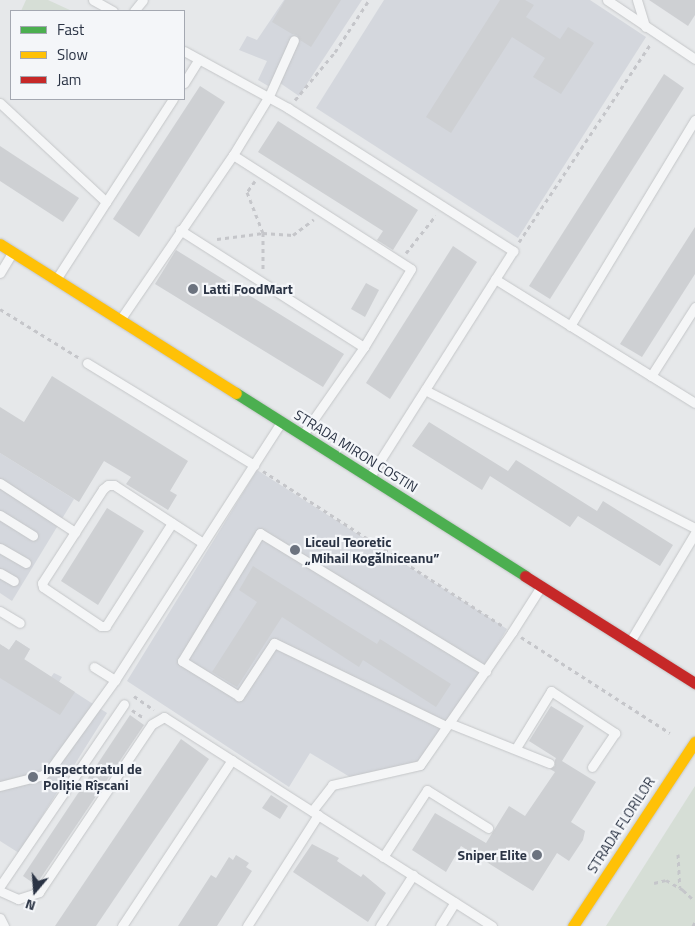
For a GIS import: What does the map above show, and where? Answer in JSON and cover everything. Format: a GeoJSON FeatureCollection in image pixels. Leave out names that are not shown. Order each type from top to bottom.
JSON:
{"type":"FeatureCollection","features":[{"type":"Feature","properties":{"kind":"street","name":"STRADA MIRON COSTIN"},"geometry":{"type":"LineString","coordinates":[[0,244],[695,683]]}},
{"type":"Feature","properties":{"kind":"street","name":"STRADA FLORILOR"},"geometry":{"type":"LineString","coordinates":[[573,926],[695,742]]}},
{"type":"Feature","properties":{"kind":"lane"},"geometry":{"type":"LineString","coordinates":[[93,0],[112,10]]}},
{"type":"Feature","properties":{"kind":"lane"},"geometry":{"type":"LineString","coordinates":[[135,10],[143,0]]}},
{"type":"Feature","properties":{"kind":"lane"},"geometry":{"type":"LineString","coordinates":[[606,0],[695,59]]}},
{"type":"Feature","properties":{"kind":"lane"},"geometry":{"type":"LineString","coordinates":[[637,0],[645,27]]}},
{"type":"Feature","properties":{"kind":"lane"},"geometry":{"type":"LineString","coordinates":[[120,320],[233,155],[269,96],[294,40]]}},
{"type":"Feature","properties":{"kind":"lane"},"geometry":{"type":"LineString","coordinates":[[185,52],[269,96],[513,251],[369,477]]}},
{"type":"Feature","properties":{"kind":"lane"},"geometry":{"type":"LineString","coordinates":[[185,81],[199,59]]}},
{"type":"Feature","properties":{"kind":"lane"},"geometry":{"type":"LineString","coordinates":[[56,280],[172,100]]}},
{"type":"Feature","properties":{"kind":"lane"},"geometry":{"type":"LineString","coordinates":[[0,103],[106,202]]}},
{"type":"Feature","properties":{"kind":"lane"},"geometry":{"type":"LineString","coordinates":[[570,326],[695,120]]}},
{"type":"Feature","properties":{"kind":"lane"},"geometry":{"type":"LineString","coordinates":[[233,155],[411,269],[364,347],[303,435]]}},
{"type":"Feature","properties":{"kind":"lane"},"geometry":{"type":"LineString","coordinates":[[180,230],[364,347]]}},
{"type":"Feature","properties":{"kind":"lane"},"geometry":{"type":"LineString","coordinates":[[0,273],[12,252]]}},
{"type":"Feature","properties":{"kind":"lane"},"geometry":{"type":"LineString","coordinates":[[495,279],[695,403]]}},
{"type":"Feature","properties":{"kind":"lane"},"geometry":{"type":"LineString","coordinates":[[651,376],[695,307]]}},
{"type":"Feature","properties":{"kind":"lane"},"geometry":{"type":"LineString","coordinates":[[87,363],[254,465]]}},
{"type":"Feature","properties":{"kind":"lane"},"geometry":{"type":"LineString","coordinates":[[425,390],[695,528]]}},
{"type":"Feature","properties":{"kind":"lane"},"geometry":{"type":"LineString","coordinates":[[0,786],[43,775],[52,767],[114,680],[282,422]]}},
{"type":"Feature","properties":{"kind":"lane"},"geometry":{"type":"LineString","coordinates":[[0,483],[75,532]]}},
{"type":"Feature","properties":{"kind":"lane"},"geometry":{"type":"LineString","coordinates":[[172,523],[106,626],[101,626],[42,587],[42,582],[103,489],[108,485],[114,485],[203,543]]}},
{"type":"Feature","properties":{"kind":"lane"},"geometry":{"type":"LineString","coordinates":[[0,515],[33,536]]}},
{"type":"Feature","properties":{"kind":"lane"},"geometry":{"type":"LineString","coordinates":[[486,671],[260,533],[182,661],[239,696],[274,643],[448,725],[516,748],[549,763]]}},
{"type":"Feature","properties":{"kind":"lane"},"geometry":{"type":"LineString","coordinates":[[630,642],[695,533]]}},
{"type":"Feature","properties":{"kind":"lane"},"geometry":{"type":"LineString","coordinates":[[0,548],[26,563]]}},
{"type":"Feature","properties":{"kind":"lane"},"geometry":{"type":"LineString","coordinates":[[0,573],[14,582]]}},
{"type":"Feature","properties":{"kind":"lane"},"geometry":{"type":"LineString","coordinates":[[247,926],[332,785],[420,765],[486,671],[541,586]]}},
{"type":"Feature","properties":{"kind":"lane"},"geometry":{"type":"LineString","coordinates":[[0,610],[20,623]]}},
{"type":"Feature","properties":{"kind":"lane"},"geometry":{"type":"LineString","coordinates":[[94,667],[114,680]]}},
{"type":"Feature","properties":{"kind":"lane"},"geometry":{"type":"LineString","coordinates":[[516,748],[551,691],[615,733],[592,767]]}},
{"type":"Feature","properties":{"kind":"lane"},"geometry":{"type":"LineString","coordinates":[[0,886],[124,704]]}},
{"type":"Feature","properties":{"kind":"lane"},"geometry":{"type":"LineString","coordinates":[[0,891],[18,899],[39,892],[152,724],[164,717],[492,926]]}},
{"type":"Feature","properties":{"kind":"lane"},"geometry":{"type":"LineString","coordinates":[[122,926],[232,760]]}},
{"type":"Feature","properties":{"kind":"lane"},"geometry":{"type":"LineString","coordinates":[[383,857],[427,790],[488,828]]}},
{"type":"Feature","properties":{"kind":"lane"},"geometry":{"type":"LineString","coordinates":[[380,926],[413,876]]}},
{"type":"Feature","properties":{"kind":"lane"},"geometry":{"type":"LineString","coordinates":[[440,926],[455,902]]}},
{"type":"Feature","properties":{"kind":"lane"},"geometry":{"type":"LineString","coordinates":[[0,918],[4,926]]}},
{"type":"Feature","properties":{"kind":"path"},"geometry":{"type":"LineString","coordinates":[[288,108],[335,52],[369,0]]}},
{"type":"Feature","properties":{"kind":"path"},"geometry":{"type":"LineString","coordinates":[[513,251],[656,34]]}},
{"type":"Feature","properties":{"kind":"path"},"geometry":{"type":"LineString","coordinates":[[261,173],[247,192],[263,234],[262,282]]}},
{"type":"Feature","properties":{"kind":"path"},"geometry":{"type":"LineString","coordinates":[[399,261],[443,206]]}},
{"type":"Feature","properties":{"kind":"path"},"geometry":{"type":"LineString","coordinates":[[202,244],[225,237],[263,234],[293,235],[323,212]]}},
{"type":"Feature","properties":{"kind":"path"},"geometry":{"type":"LineString","coordinates":[[0,309],[87,363]]}},
{"type":"Feature","properties":{"kind":"path"},"geometry":{"type":"LineString","coordinates":[[254,465],[670,733]]}},
{"type":"Feature","properties":{"kind":"path"},"geometry":{"type":"LineString","coordinates":[[127,692],[164,717]]}},
{"type":"Feature","properties":{"kind":"path"},"geometry":{"type":"LineString","coordinates":[[124,704],[152,724]]}},
{"type":"Feature","properties":{"kind":"path"},"geometry":{"type":"LineString","coordinates":[[678,854],[680,888]]}},
{"type":"Feature","properties":{"kind":"path"},"geometry":{"type":"LineString","coordinates":[[654,883],[666,880],[680,888],[695,901]]}},
{"type":"Feature","properties":{"kind":"path"},"geometry":{"type":"LineString","coordinates":[[693,926],[695,922]]}},
{"type":"Feature","properties":{"kind":"shaded area"},"geometry":{"type":"Polygon","coordinates":[[[26,0],[48,0],[70,10],[21,10],[26,0]]]}},
{"type":"Feature","properties":{"kind":"shaded area"},"geometry":{"type":"Polygon","coordinates":[[[284,0],[362,0],[299,96],[280,83],[275,90],[258,80],[267,61],[239,50],[247,36],[257,40],[284,0]]]}},
{"type":"Feature","properties":{"kind":"shaded area"},"geometry":{"type":"Polygon","coordinates":[[[384,0],[590,0],[646,37],[518,238],[316,108],[384,0]]]}},
{"type":"Feature","properties":{"kind":"shaded area"},"geometry":{"type":"Polygon","coordinates":[[[0,453],[74,499],[12,601],[0,593],[0,453]]]}},
{"type":"Feature","properties":{"kind":"shaded area","name":"Liceul Teoretic „Mihail Kogălniceanu”"},"geometry":{"type":"Polygon","coordinates":[[[257,470],[507,629],[424,770],[355,780],[310,753],[289,787],[127,681],[257,470]]]}},
{"type":"Feature","properties":{"kind":"shaded area","name":"Inspectoratul de Poliție Rîșcani"},"geometry":{"type":"Polygon","coordinates":[[[16,640],[30,649],[24,660],[51,677],[54,673],[62,677],[59,682],[107,713],[19,853],[0,841],[0,650],[3,646],[9,650],[16,640]]]}},
{"type":"Feature","properties":{"kind":"shaded area"},"geometry":{"type":"Polygon","coordinates":[[[695,786],[695,926],[606,926],[695,786]]]}},
{"type":"Feature","properties":{"kind":"building"},"geometry":{"type":"Polygon","coordinates":[[[285,0],[341,0],[311,47],[300,40],[297,35],[272,22],[285,0]]]}},
{"type":"Feature","properties":{"kind":"building"},"geometry":{"type":"Polygon","coordinates":[[[500,0],[525,0],[534,5],[526,17],[560,39],[568,27],[594,43],[561,94],[533,77],[545,58],[512,37],[451,133],[426,117],[500,0]]]}},
{"type":"Feature","properties":{"kind":"building"},"geometry":{"type":"Polygon","coordinates":[[[649,0],[695,0],[695,15],[688,26],[649,0]]]}},
{"type":"Feature","properties":{"kind":"building"},"geometry":{"type":"Polygon","coordinates":[[[664,74],[684,88],[550,299],[529,286],[664,74]]]}},
{"type":"Feature","properties":{"kind":"building"},"geometry":{"type":"Polygon","coordinates":[[[200,86],[225,102],[139,237],[113,219],[200,86]]]}},
{"type":"Feature","properties":{"kind":"building"},"geometry":{"type":"Polygon","coordinates":[[[278,121],[418,210],[393,250],[377,240],[383,231],[258,152],[278,121]]]}},
{"type":"Feature","properties":{"kind":"building"},"geometry":{"type":"Polygon","coordinates":[[[0,146],[79,198],[63,222],[0,181],[0,146]]]}},
{"type":"Feature","properties":{"kind":"building"},"geometry":{"type":"Polygon","coordinates":[[[695,227],[695,274],[642,357],[620,344],[695,227]]]}},
{"type":"Feature","properties":{"kind":"building"},"geometry":{"type":"Polygon","coordinates":[[[453,246],[477,262],[390,399],[366,383],[453,246]]]}},
{"type":"Feature","properties":{"kind":"building"},"geometry":{"type":"Polygon","coordinates":[[[176,250],[344,354],[323,387],[155,284],[176,250]]]}},
{"type":"Feature","properties":{"kind":"building"},"geometry":{"type":"Polygon","coordinates":[[[366,283],[379,290],[365,317],[351,309],[366,283]]]}},
{"type":"Feature","properties":{"kind":"building"},"geometry":{"type":"Polygon","coordinates":[[[52,376],[188,461],[170,491],[177,495],[168,510],[126,484],[131,477],[104,461],[79,502],[0,453],[0,407],[24,422],[52,376]]]}},
{"type":"Feature","properties":{"kind":"building"},"geometry":{"type":"Polygon","coordinates":[[[429,422],[508,471],[516,460],[597,511],[603,501],[673,545],[660,566],[578,516],[570,527],[490,476],[482,490],[412,446],[429,422]]]}},
{"type":"Feature","properties":{"kind":"building"},"geometry":{"type":"Polygon","coordinates":[[[107,508],[144,531],[98,605],[61,581],[107,508]]]}},
{"type":"Feature","properties":{"kind":"building"},"geometry":{"type":"Polygon","coordinates":[[[253,566],[377,644],[380,639],[451,684],[436,707],[363,660],[359,667],[282,617],[237,687],[212,672],[257,602],[239,590],[253,566]]]}},
{"type":"Feature","properties":{"kind":"building"},"geometry":{"type":"Polygon","coordinates":[[[16,640],[30,649],[24,659],[75,692],[60,715],[0,678],[0,644],[9,650],[16,640]]]}},
{"type":"Feature","properties":{"kind":"building"},"geometry":{"type":"Polygon","coordinates":[[[551,706],[584,726],[562,761],[596,782],[571,822],[585,831],[583,840],[569,861],[557,853],[533,891],[461,846],[446,872],[412,850],[435,813],[486,843],[509,806],[525,816],[555,772],[550,769],[555,766],[556,758],[529,741],[551,706]]]}},
{"type":"Feature","properties":{"kind":"building"},"geometry":{"type":"Polygon","coordinates":[[[130,715],[144,725],[36,885],[23,876],[130,715]]]}},
{"type":"Feature","properties":{"kind":"building"},"geometry":{"type":"Polygon","coordinates":[[[181,739],[209,759],[96,926],[55,926],[181,739]]]}},
{"type":"Feature","properties":{"kind":"building"},"geometry":{"type":"Polygon","coordinates":[[[271,795],[288,806],[280,819],[262,808],[271,795]]]}},
{"type":"Feature","properties":{"kind":"building"},"geometry":{"type":"Polygon","coordinates":[[[312,844],[339,858],[337,861],[361,877],[363,874],[386,893],[368,922],[293,872],[312,844]]]}},
{"type":"Feature","properties":{"kind":"building"},"geometry":{"type":"Polygon","coordinates":[[[236,855],[249,863],[246,867],[252,871],[217,926],[178,926],[211,875],[216,878],[229,857],[233,860],[236,855]]]}},
{"type":"Feature","properties":{"kind":"traffic: fast"},"geometry":{"type":"LineString","coordinates":[[236,393],[525,576]]}},
{"type":"Feature","properties":{"kind":"traffic: slow"},"geometry":{"type":"LineString","coordinates":[[0,244],[236,393]]}},
{"type":"Feature","properties":{"kind":"traffic: slow"},"geometry":{"type":"LineString","coordinates":[[573,926],[695,742]]}},
{"type":"Feature","properties":{"kind":"traffic: jam"},"geometry":{"type":"LineString","coordinates":[[525,576],[695,683]]}},
{"type":"Feature","properties":{"kind":"place","name":"Latti FoodMart"},"geometry":{"type":"Point","coordinates":[193,289]}},
{"type":"Feature","properties":{"kind":"place","name":"Liceul Teoretic „Mihail Kogălniceanu”"},"geometry":{"type":"Point","coordinates":[295,550]}},
{"type":"Feature","properties":{"kind":"place","name":"Inspectoratul de Poliție Rîșcani"},"geometry":{"type":"Point","coordinates":[33,777]}},
{"type":"Feature","properties":{"kind":"place","name":"Sniper Elite"},"geometry":{"type":"Point","coordinates":[537,855]}}]}
